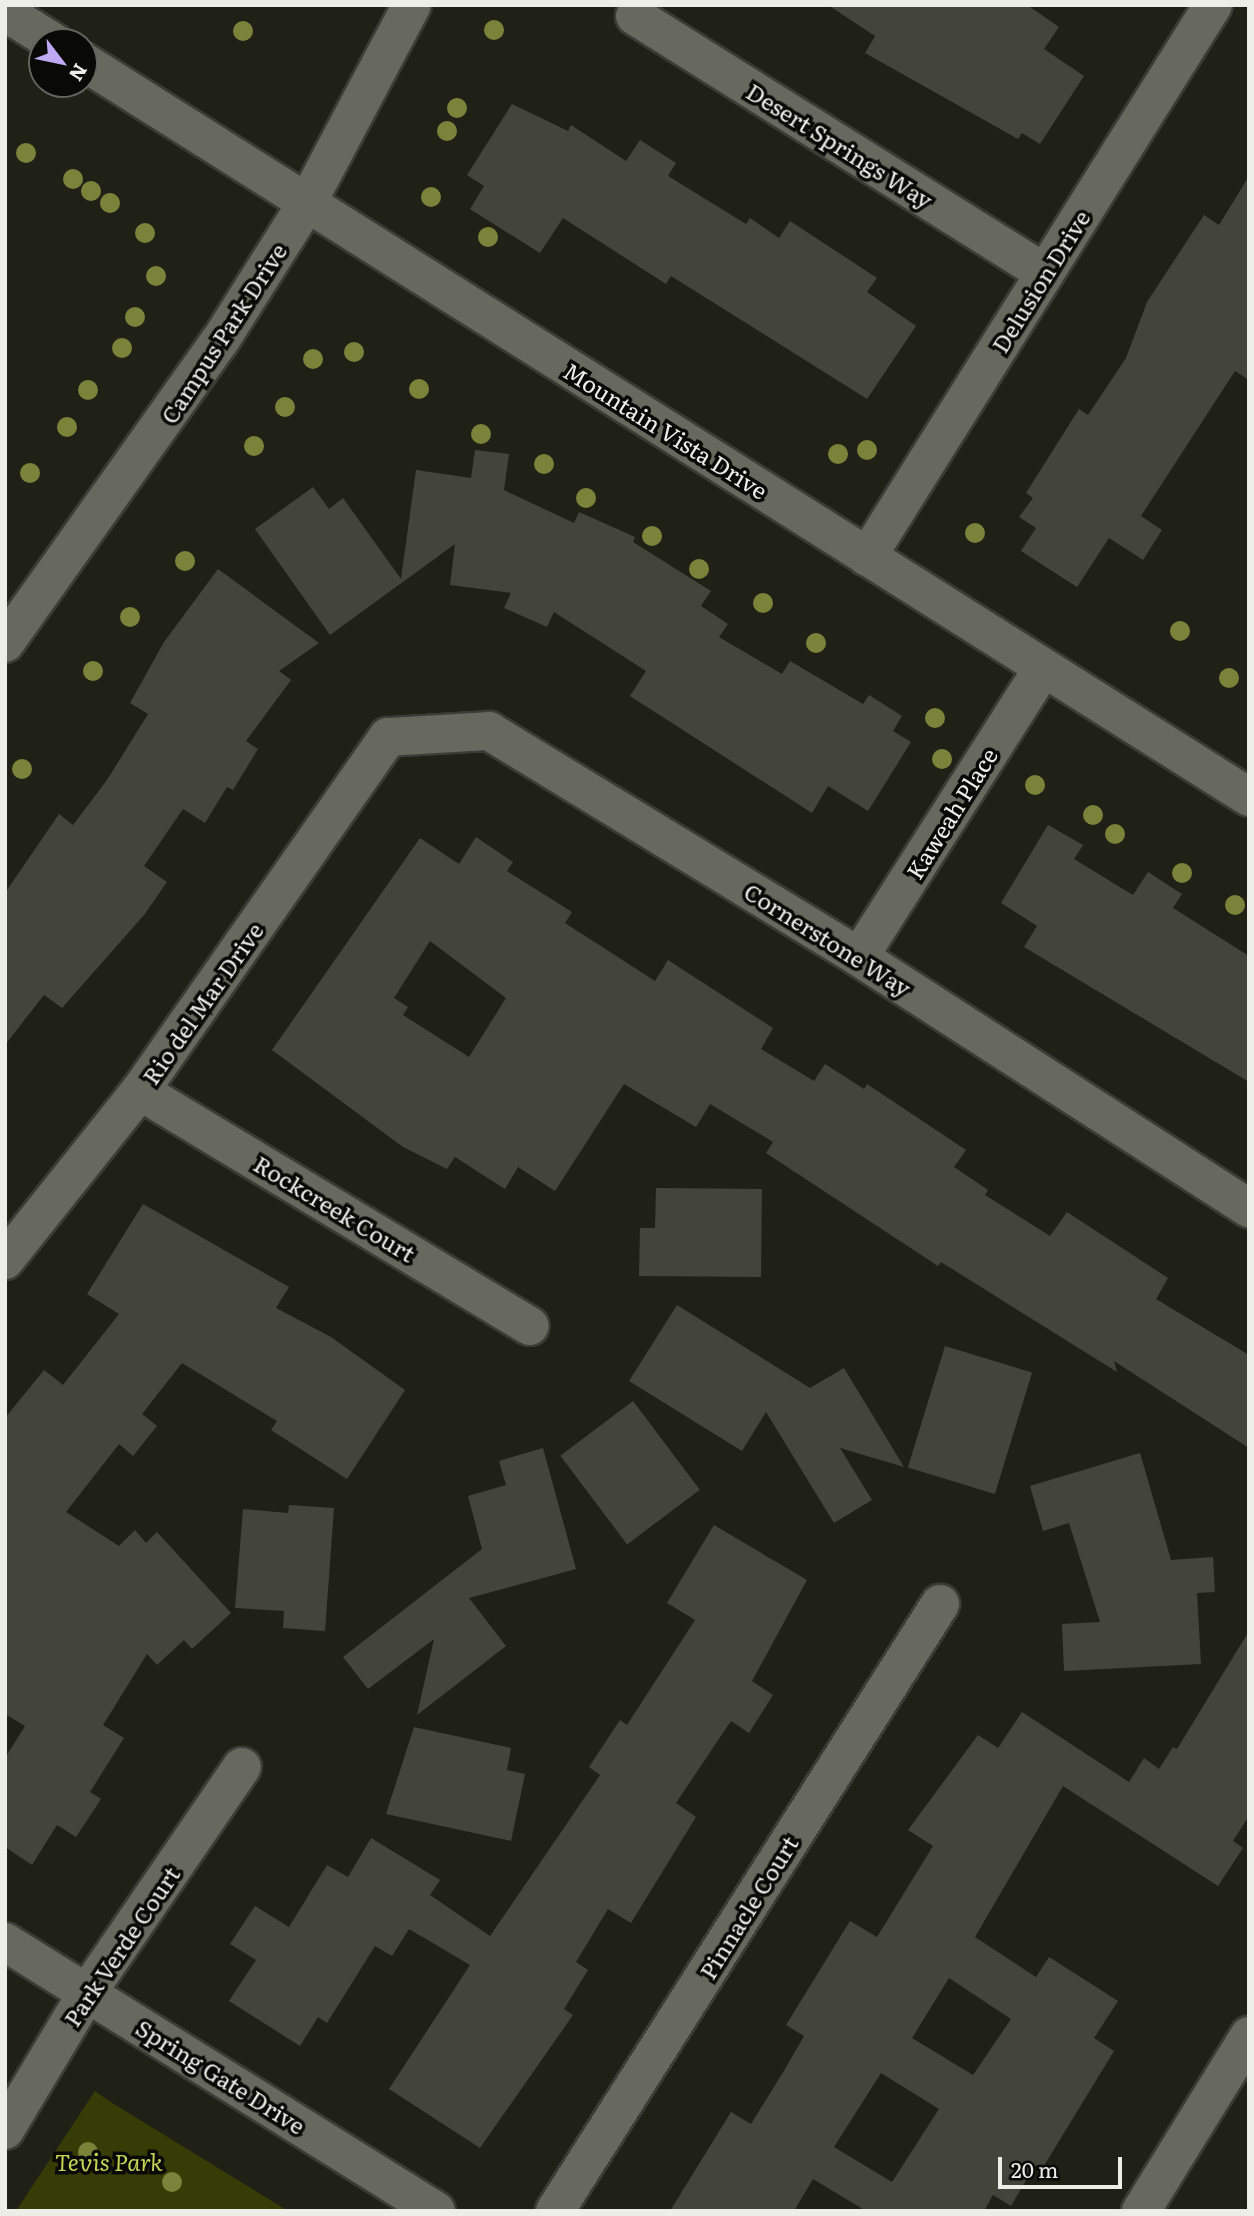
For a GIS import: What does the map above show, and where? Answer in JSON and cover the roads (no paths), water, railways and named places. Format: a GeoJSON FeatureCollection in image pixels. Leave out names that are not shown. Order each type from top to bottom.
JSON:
{"type":"FeatureCollection","features":[{"type":"Feature","properties":{"kind":"street","name":"Campus Park Drive"},"geometry":{"type":"LineString","coordinates":[[5,643],[220,341],[307,203],[412,5]]}},
{"type":"Feature","properties":{"kind":"street","name":"Delusion Drive"},"geometry":{"type":"LineString","coordinates":[[867,557],[1213,5]]}},
{"type":"Feature","properties":{"kind":"street"},"geometry":{"type":"LineString","coordinates":[[5,12],[31,28]]}},
{"type":"Feature","properties":{"kind":"street","name":"Desert Springs Way"},"geometry":{"type":"LineString","coordinates":[[635,16],[1045,273]]}},
{"type":"Feature","properties":{"kind":"street","name":"Mountain Vista Drive"},"geometry":{"type":"LineString","coordinates":[[98,71],[1249,797]]}},
{"type":"Feature","properties":{"kind":"street","name":"Kaweah Place"},"geometry":{"type":"LineString","coordinates":[[859,957],[1042,668]]}},
{"type":"Feature","properties":{"kind":"street","name":"Cornerstone Way"},"geometry":{"type":"LineString","coordinates":[[388,737],[489,731],[859,957],[1249,1208]]}},
{"type":"Feature","properties":{"kind":"street","name":"Rio del Mar Drive"},"geometry":{"type":"LineString","coordinates":[[5,1260],[140,1091],[388,737]]}},
{"type":"Feature","properties":{"kind":"street","name":"Rockcreek Court"},"geometry":{"type":"LineString","coordinates":[[140,1091],[530,1326]]}},
{"type":"Feature","properties":{"kind":"street","name":"Pinnacle Court"},"geometry":{"type":"LineString","coordinates":[[555,2211],[940,1604]]}},
{"type":"Feature","properties":{"kind":"street","name":"Park Verde Court"},"geometry":{"type":"LineString","coordinates":[[5,2130],[87,1993],[242,1767]]}},
{"type":"Feature","properties":{"kind":"street","name":"Spring Gate Drive"},"geometry":{"type":"LineString","coordinates":[[5,1942],[436,2211]]}},
{"type":"Feature","properties":{"kind":"street"},"geometry":{"type":"LineString","coordinates":[[1141,2211],[1249,2036]]}},
{"type":"Feature","properties":{"kind":"park label","name":"Tevis Park"},"geometry":{"type":"Point","coordinates":[109,2161]}}]}
